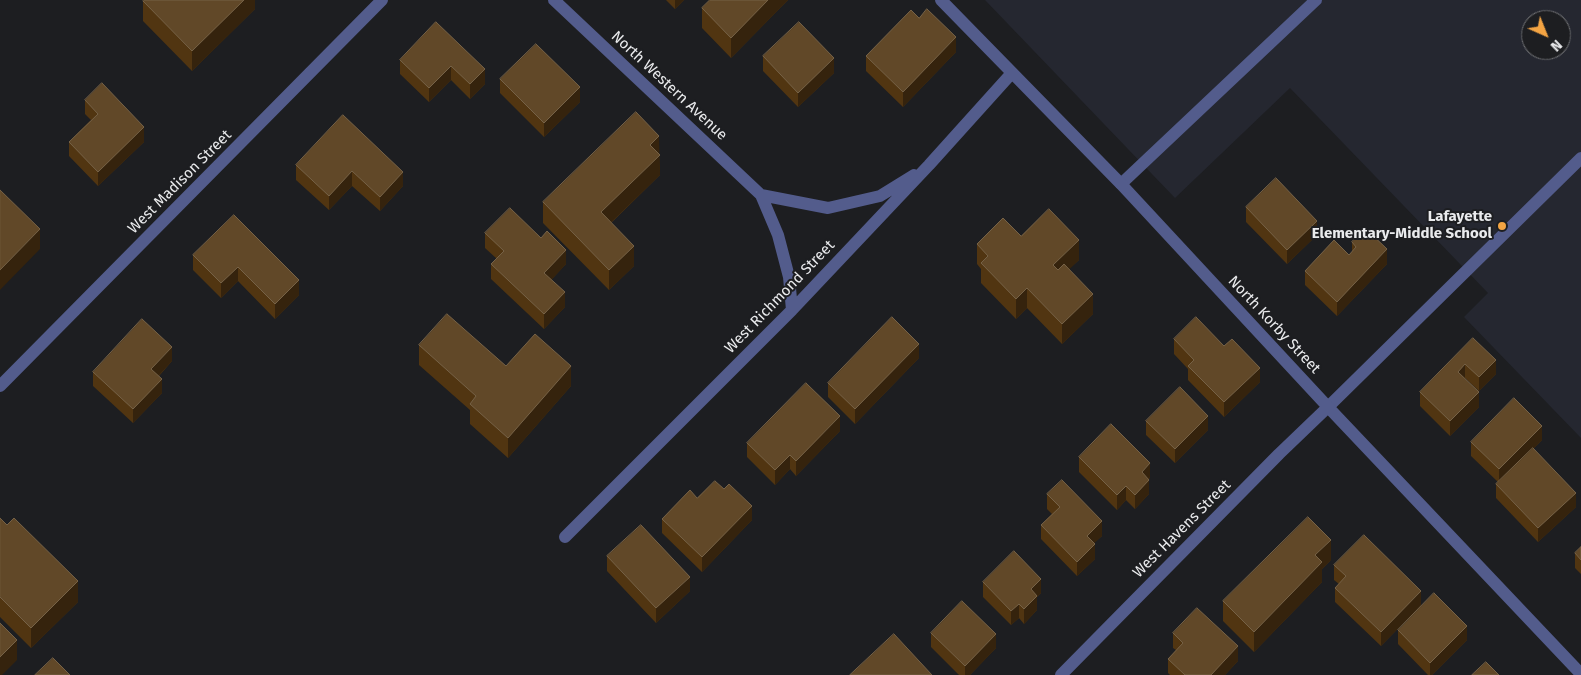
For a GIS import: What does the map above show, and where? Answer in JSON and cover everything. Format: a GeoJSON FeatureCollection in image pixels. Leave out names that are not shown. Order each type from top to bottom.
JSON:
{"type":"FeatureCollection","features":[{"type":"Feature","properties":{"kind":"street","name":"West Madison Street"},"geometry":{"type":"LineString","coordinates":[[0,386],[382,0]]}},
{"type":"Feature","properties":{"kind":"street","name":"North Western Avenue"},"geometry":{"type":"LineString","coordinates":[[554,0],[761,195],[778,235],[789,277],[792,310]]}},
{"type":"Feature","properties":{"kind":"street","name":"North Korby Street"},"geometry":{"type":"LineString","coordinates":[[940,0],[1121,184],[1328,407],[1581,674]]}},
{"type":"Feature","properties":{"kind":"street"},"geometry":{"type":"LineString","coordinates":[[1121,184],[1316,0]]}},
{"type":"Feature","properties":{"kind":"street","name":"West Richmond Street"},"geometry":{"type":"LineString","coordinates":[[565,537],[792,310],[929,165],[1011,74]]}},
{"type":"Feature","properties":{"kind":"street","name":"West Havens Street"},"geometry":{"type":"LineString","coordinates":[[1061,675],[1279,454],[1581,158]]}},
{"type":"Feature","properties":{"kind":"street"},"geometry":{"type":"LineString","coordinates":[[761,195],[828,208],[880,196],[929,165]]}},
{"type":"Feature","properties":{"kind":"shaded area","name":"Lafayette Elementary-Middle School"},"geometry":{"type":"Polygon","coordinates":[[[985,0],[1581,0],[1581,438],[1464,317],[1488,293],[1290,88],[1175,198],[985,0]]]}},
{"type":"Feature","properties":{"kind":"building"},"geometry":{"type":"Polygon","coordinates":[[[144,0],[244,0],[192,51],[144,0]]]}},
{"type":"Feature","properties":{"kind":"building"},"geometry":{"type":"Polygon","coordinates":[[[710,0],[768,0],[731,38],[702,8],[710,0]]]}},
{"type":"Feature","properties":{"kind":"building"},"geometry":{"type":"Polygon","coordinates":[[[927,9],[956,37],[903,92],[866,56],[911,10],[919,18],[927,9]]]}},
{"type":"Feature","properties":{"kind":"building"},"geometry":{"type":"Polygon","coordinates":[[[436,22],[485,69],[470,84],[451,66],[429,88],[400,60],[436,22]]]}},
{"type":"Feature","properties":{"kind":"building"},"geometry":{"type":"Polygon","coordinates":[[[799,22],[834,58],[798,93],[763,56],[799,22]]]}},
{"type":"Feature","properties":{"kind":"building"},"geometry":{"type":"Polygon","coordinates":[[[536,44],[580,87],[544,123],[500,79],[536,44]]]}},
{"type":"Feature","properties":{"kind":"building"},"geometry":{"type":"Polygon","coordinates":[[[102,83],[144,127],[98,172],[69,142],[98,114],[85,100],[102,83]]]}},
{"type":"Feature","properties":{"kind":"building"},"geometry":{"type":"Polygon","coordinates":[[[636,112],[659,136],[650,145],[660,155],[601,212],[634,246],[609,270],[543,202],[636,112]]]}},
{"type":"Feature","properties":{"kind":"building"},"geometry":{"type":"Polygon","coordinates":[[[343,115],[403,172],[380,197],[352,171],[329,196],[296,165],[343,115]]]}},
{"type":"Feature","properties":{"kind":"building"},"geometry":{"type":"Polygon","coordinates":[[[1276,178],[1317,221],[1287,250],[1246,207],[1276,178]]]}},
{"type":"Feature","properties":{"kind":"building"},"geometry":{"type":"Polygon","coordinates":[[[0,190],[40,229],[0,270],[0,190]]]}},
{"type":"Feature","properties":{"kind":"building"},"geometry":{"type":"Polygon","coordinates":[[[510,208],[541,238],[547,231],[566,250],[544,273],[565,292],[544,314],[491,264],[504,251],[485,233],[510,208]]]}},
{"type":"Feature","properties":{"kind":"building"},"geometry":{"type":"Polygon","coordinates":[[[1049,209],[1079,240],[1053,265],[1058,270],[1064,264],[1093,294],[1062,324],[1027,288],[1016,299],[981,263],[988,256],[977,244],[1003,218],[1021,236],[1049,209]]]}},
{"type":"Feature","properties":{"kind":"building"},"geometry":{"type":"Polygon","coordinates":[[[234,215],[299,280],[275,304],[238,267],[221,283],[193,255],[234,215]]]}},
{"type":"Feature","properties":{"kind":"building"},"geometry":{"type":"Polygon","coordinates":[[[1365,228],[1387,249],[1337,302],[1305,271],[1334,240],[1349,255],[1356,247],[1352,242],[1365,228]]]}},
{"type":"Feature","properties":{"kind":"building"},"geometry":{"type":"Polygon","coordinates":[[[447,314],[506,366],[535,334],[571,366],[508,438],[470,404],[476,396],[419,345],[447,314]]]}},
{"type":"Feature","properties":{"kind":"building"},"geometry":{"type":"Polygon","coordinates":[[[892,317],[919,344],[855,409],[828,383],[892,317]]]}},
{"type":"Feature","properties":{"kind":"building"},"geometry":{"type":"Polygon","coordinates":[[[1196,317],[1224,346],[1232,339],[1260,368],[1224,402],[1188,366],[1194,360],[1174,339],[1196,317]]]}},
{"type":"Feature","properties":{"kind":"building"},"geometry":{"type":"Polygon","coordinates":[[[142,319],[172,347],[151,369],[162,379],[133,409],[93,372],[142,319]]]}},
{"type":"Feature","properties":{"kind":"building"},"geometry":{"type":"Polygon","coordinates":[[[1473,338],[1496,360],[1479,377],[1465,364],[1458,372],[1479,392],[1450,421],[1420,392],[1473,338]]]}},
{"type":"Feature","properties":{"kind":"building"},"geometry":{"type":"Polygon","coordinates":[[[806,383],[840,416],[796,461],[790,455],[775,470],[747,443],[806,383]]]}},
{"type":"Feature","properties":{"kind":"building"},"geometry":{"type":"Polygon","coordinates":[[[1180,387],[1208,416],[1175,449],[1146,421],[1180,387]]]}},
{"type":"Feature","properties":{"kind":"building"},"geometry":{"type":"Polygon","coordinates":[[[1514,398],[1542,426],[1499,469],[1471,442],[1514,398]]]}},
{"type":"Feature","properties":{"kind":"building"},"geometry":{"type":"Polygon","coordinates":[[[1111,424],[1150,463],[1142,472],[1149,480],[1135,495],[1126,486],[1117,495],[1079,457],[1111,424]]]}},
{"type":"Feature","properties":{"kind":"building"},"geometry":{"type":"Polygon","coordinates":[[[1533,448],[1576,493],[1538,528],[1496,484],[1533,448]]]}},
{"type":"Feature","properties":{"kind":"building"},"geometry":{"type":"Polygon","coordinates":[[[1062,480],[1102,521],[1087,536],[1095,544],[1077,562],[1041,525],[1060,507],[1047,494],[1062,480]]]}},
{"type":"Feature","properties":{"kind":"building"},"geometry":{"type":"Polygon","coordinates":[[[715,481],[724,489],[729,484],[752,506],[702,557],[662,519],[690,490],[697,498],[715,481]]]}},
{"type":"Feature","properties":{"kind":"building"},"geometry":{"type":"Polygon","coordinates":[[[1308,517],[1331,540],[1315,555],[1322,562],[1254,632],[1223,601],[1308,517]]]}},
{"type":"Feature","properties":{"kind":"building"},"geometry":{"type":"Polygon","coordinates":[[[0,518],[7,525],[14,518],[78,581],[31,628],[0,597],[0,518]]]}},
{"type":"Feature","properties":{"kind":"building"},"geometry":{"type":"Polygon","coordinates":[[[641,525],[690,577],[656,608],[607,556],[641,525]]]}},
{"type":"Feature","properties":{"kind":"building"},"geometry":{"type":"Polygon","coordinates":[[[1364,535],[1421,591],[1381,632],[1335,588],[1346,576],[1334,565],[1364,535]]]}},
{"type":"Feature","properties":{"kind":"building"},"geometry":{"type":"Polygon","coordinates":[[[1581,547],[1581,560],[1575,553],[1581,547]]]}},
{"type":"Feature","properties":{"kind":"building"},"geometry":{"type":"Polygon","coordinates":[[[1014,551],[1041,579],[1031,589],[1037,596],[1024,609],[1019,604],[1011,611],[983,582],[1014,551]]]}},
{"type":"Feature","properties":{"kind":"building"},"geometry":{"type":"Polygon","coordinates":[[[1434,593],[1467,626],[1430,663],[1398,630],[1434,593]]]}},
{"type":"Feature","properties":{"kind":"building"},"geometry":{"type":"Polygon","coordinates":[[[962,601],[996,634],[965,666],[931,633],[962,601]]]}},
{"type":"Feature","properties":{"kind":"building"},"geometry":{"type":"Polygon","coordinates":[[[1197,608],[1238,646],[1211,675],[1185,675],[1168,659],[1183,643],[1173,633],[1197,608]]]}},
{"type":"Feature","properties":{"kind":"building"},"geometry":{"type":"Polygon","coordinates":[[[0,623],[17,640],[0,657],[0,623]]]}},
{"type":"Feature","properties":{"kind":"building"},"geometry":{"type":"Polygon","coordinates":[[[894,634],[932,675],[850,675],[894,634]]]}},
{"type":"Feature","properties":{"kind":"building"},"geometry":{"type":"Polygon","coordinates":[[[53,658],[70,675],[35,675],[53,658]]]}},
{"type":"Feature","properties":{"kind":"building"},"geometry":{"type":"Polygon","coordinates":[[[1486,662],[1499,675],[1472,675],[1486,662]]]}},
{"type":"Feature","properties":{"kind":"place","name":"Lafayette Elementary-Middle School"},"geometry":{"type":"Point","coordinates":[1502,226]}}]}
